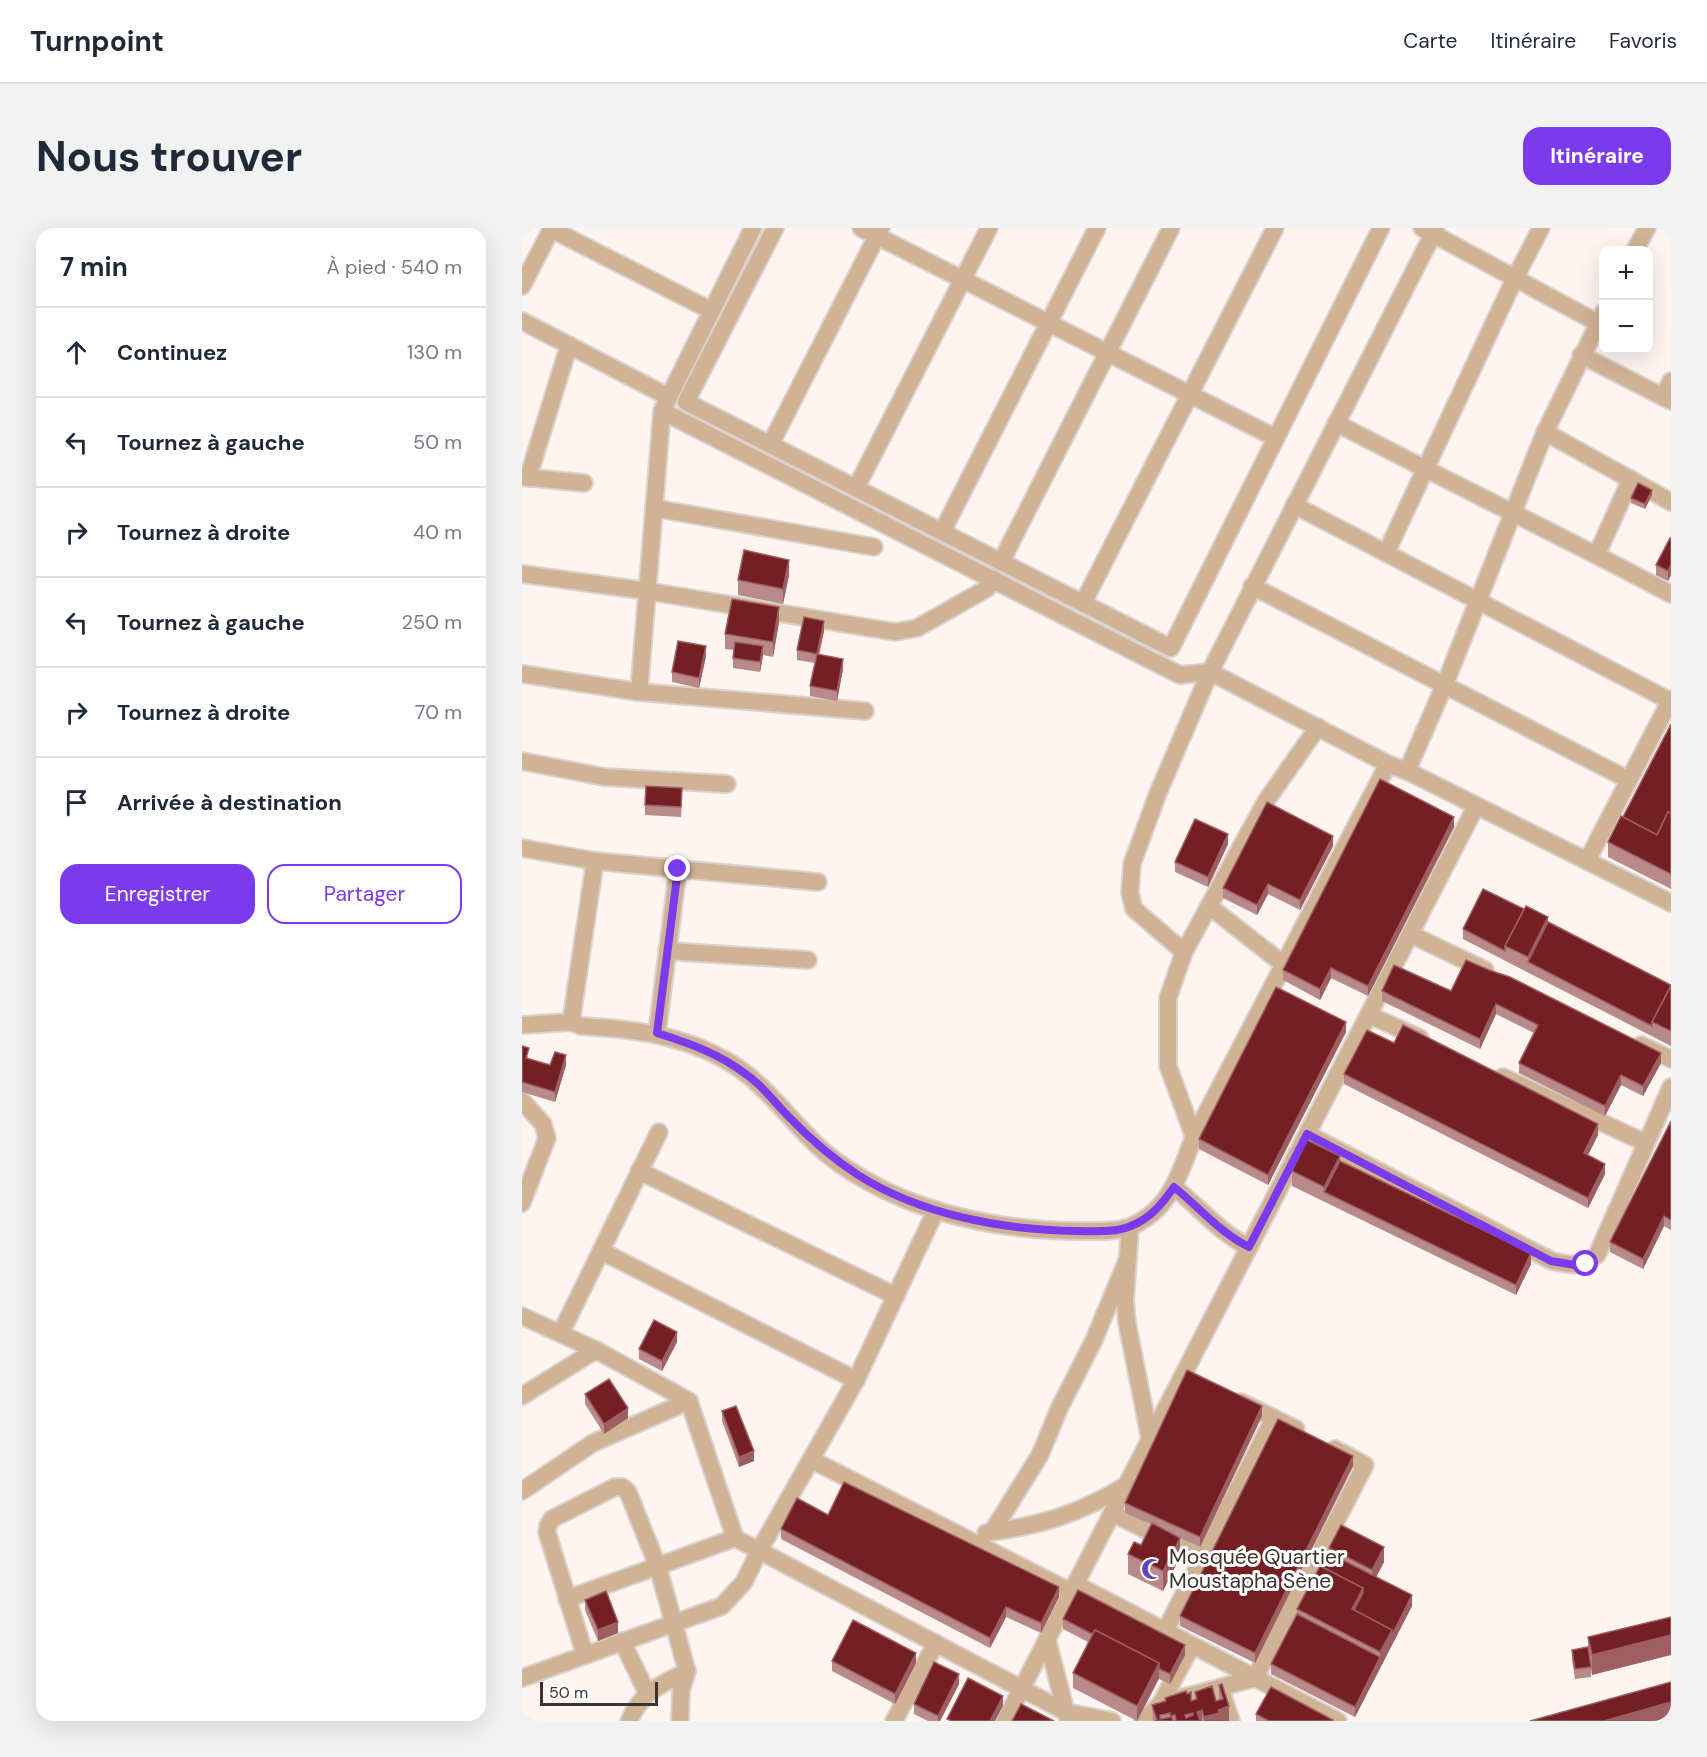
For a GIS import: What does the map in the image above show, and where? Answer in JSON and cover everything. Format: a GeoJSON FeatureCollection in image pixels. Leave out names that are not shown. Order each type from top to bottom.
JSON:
{"type":"FeatureCollection","features":[{"type":"Feature","properties":{"kind":"street"},"geometry":{"type":"LineString","coordinates":[[522,286],[552,228],[712,311]]}},
{"type":"Feature","properties":{"kind":"street"},"geometry":{"type":"LineString","coordinates":[[639,692],[665,404],[753,228]]}},
{"type":"Feature","properties":{"kind":"street"},"geometry":{"type":"LineString","coordinates":[[775,228],[686,402],[1171,648],[1276,438],[1375,230]]}},
{"type":"Feature","properties":{"kind":"street"},"geometry":{"type":"LineString","coordinates":[[861,228],[879,232],[963,279],[1276,438]]}},
{"type":"Feature","properties":{"kind":"street"},"geometry":{"type":"LineString","coordinates":[[856,488],[989,228]]}},
{"type":"Feature","properties":{"kind":"street"},"geometry":{"type":"LineString","coordinates":[[942,532],[1097,228]]}},
{"type":"Feature","properties":{"kind":"street"},"geometry":{"type":"LineString","coordinates":[[1000,562],[1171,228]]}},
{"type":"Feature","properties":{"kind":"street"},"geometry":{"type":"LineString","coordinates":[[1083,603],[1275,228]]}},
{"type":"Feature","properties":{"kind":"street"},"geometry":{"type":"LineString","coordinates":[[1386,553],[1515,278],[1542,228]]}},
{"type":"Feature","properties":{"kind":"street"},"geometry":{"type":"LineString","coordinates":[[1637,246],[1647,228]]}},
{"type":"Feature","properties":{"kind":"street"},"geometry":{"type":"LineString","coordinates":[[1184,952],[1134,909],[1130,893],[1132,864],[1158,793],[1210,672],[1336,423],[1430,230],[1515,278],[1599,316]]}},
{"type":"Feature","properties":{"kind":"street"},"geometry":{"type":"LineString","coordinates":[[771,445],[879,232]]}},
{"type":"Feature","properties":{"kind":"street"},"geometry":{"type":"LineString","coordinates":[[522,321],[568,345],[665,404],[1180,675],[1210,672],[1388,764],[1407,771],[1671,903]]}},
{"type":"Feature","properties":{"kind":"street"},"geometry":{"type":"LineString","coordinates":[[1407,771],[1445,684],[1545,432],[1599,321]]}},
{"type":"Feature","properties":{"kind":"street"},"geometry":{"type":"LineString","coordinates":[[568,345],[525,477],[584,483]]}},
{"type":"Feature","properties":{"kind":"street"},"geometry":{"type":"LineString","coordinates":[[1581,356],[1667,399],[1671,381]]}},
{"type":"Feature","properties":{"kind":"street"},"geometry":{"type":"LineString","coordinates":[[1336,423],[1425,470],[1513,511],[1671,594]]}},
{"type":"Feature","properties":{"kind":"street"},"geometry":{"type":"LineString","coordinates":[[1545,432],[1671,502]]}},
{"type":"Feature","properties":{"kind":"street"},"geometry":{"type":"LineString","coordinates":[[1597,554],[1631,479]]}},
{"type":"Feature","properties":{"kind":"street"},"geometry":{"type":"LineString","coordinates":[[1294,505],[1671,700],[1587,861]]}},
{"type":"Feature","properties":{"kind":"street"},"geometry":{"type":"LineString","coordinates":[[654,508],[874,547]]}},
{"type":"Feature","properties":{"kind":"street"},"geometry":{"type":"LineString","coordinates":[[522,574],[647,591],[895,632],[917,628],[948,612],[986,589],[994,579]]}},
{"type":"Feature","properties":{"kind":"street"},"geometry":{"type":"LineString","coordinates":[[1252,586],[1629,780]]}},
{"type":"Feature","properties":{"kind":"street"},"geometry":{"type":"LineString","coordinates":[[522,674],[639,692],[866,711]]}},
{"type":"Feature","properties":{"kind":"street"},"geometry":{"type":"LineString","coordinates":[[1194,1137],[1168,1066],[1168,998],[1184,952],[1266,801],[1318,727]]}},
{"type":"Feature","properties":{"kind":"street"},"geometry":{"type":"LineString","coordinates":[[522,761],[604,777],[727,784]]}},
{"type":"Feature","properties":{"kind":"street"},"geometry":{"type":"LineString","coordinates":[[522,1024],[571,1022],[581,1026],[657,1033],[703,1049],[730,1062],[749,1076],[829,1156],[892,1193],[936,1210],[992,1223],[1054,1231],[1107,1232],[1130,1227],[1149,1216],[1161,1205],[1174,1187],[1194,1137],[1276,990],[1283,964],[1388,764]]}},
{"type":"Feature","properties":{"kind":"street"},"geometry":{"type":"LineString","coordinates":[[1005,1721],[1150,1439],[1188,1377],[1249,1247],[1476,806]]}},
{"type":"Feature","properties":{"kind":"street"},"geometry":{"type":"LineString","coordinates":[[522,848],[595,861],[818,882]]}},
{"type":"Feature","properties":{"kind":"street"},"geometry":{"type":"LineString","coordinates":[[571,1022],[595,861]]}},
{"type":"Feature","properties":{"kind":"street"},"geometry":{"type":"LineString","coordinates":[[657,1033],[678,869]]}},
{"type":"Feature","properties":{"kind":"street"},"geometry":{"type":"LineString","coordinates":[[1209,906],[1283,964]]}},
{"type":"Feature","properties":{"kind":"street"},"geometry":{"type":"LineString","coordinates":[[1410,934],[1504,979]]}},
{"type":"Feature","properties":{"kind":"street"},"geometry":{"type":"LineString","coordinates":[[668,951],[808,960]]}},
{"type":"Feature","properties":{"kind":"street"},"geometry":{"type":"LineString","coordinates":[[1369,1015],[1433,1044]]}},
{"type":"Feature","properties":{"kind":"street"},"geometry":{"type":"LineString","coordinates":[[1340,1023],[1360,1032]]}},
{"type":"Feature","properties":{"kind":"street"},"geometry":{"type":"LineString","coordinates":[[1629,1039],[1671,1059]]}},
{"type":"Feature","properties":{"kind":"street"},"geometry":{"type":"LineString","coordinates":[[1486,1069],[1646,1143]]}},
{"type":"Feature","properties":{"kind":"street"},"geometry":{"type":"LineString","coordinates":[[1307,1134],[1551,1261],[1575,1265],[1586,1264],[1597,1255],[1671,1087]]}},
{"type":"Feature","properties":{"kind":"street"},"geometry":{"type":"LineString","coordinates":[[522,1101],[543,1124],[547,1138],[522,1203]]}},
{"type":"Feature","properties":{"kind":"street"},"geometry":{"type":"LineString","coordinates":[[561,1333],[659,1132]]}},
{"type":"Feature","properties":{"kind":"street"},"geometry":{"type":"LineString","coordinates":[[639,1171],[896,1296]]}},
{"type":"Feature","properties":{"kind":"street"},"geometry":{"type":"LineString","coordinates":[[1174,1187],[1222,1230],[1249,1247]]}},
{"type":"Feature","properties":{"kind":"street"},"geometry":{"type":"LineString","coordinates":[[522,1678],[722,1606],[744,1582],[759,1551],[856,1380],[936,1210]]}},
{"type":"Feature","properties":{"kind":"street"},"geometry":{"type":"LineString","coordinates":[[1130,1227],[1125,1301],[1127,1323],[1150,1439]]}},
{"type":"Feature","properties":{"kind":"street"},"geometry":{"type":"LineString","coordinates":[[601,1251],[856,1380]]}},
{"type":"Feature","properties":{"kind":"street"},"geometry":{"type":"LineString","coordinates":[[992,1532],[1040,1455],[1059,1409],[1094,1340],[1128,1258]]}},
{"type":"Feature","properties":{"kind":"street"},"geometry":{"type":"LineString","coordinates":[[526,1321],[561,1333],[596,1350],[689,1401],[735,1538],[1022,1688],[1067,1716],[1112,1721]]}},
{"type":"Feature","properties":{"kind":"street"},"geometry":{"type":"LineString","coordinates":[[522,1396],[596,1350]]}},
{"type":"Feature","properties":{"kind":"street"},"geometry":{"type":"LineString","coordinates":[[1161,1703],[1255,1678],[1365,1465],[1224,1394]]}},
{"type":"Feature","properties":{"kind":"street"},"geometry":{"type":"LineString","coordinates":[[522,1491],[593,1443],[689,1401]]}},
{"type":"Feature","properties":{"kind":"street"},"geometry":{"type":"LineString","coordinates":[[1165,1631],[1274,1418]]}},
{"type":"Feature","properties":{"kind":"street"},"geometry":{"type":"LineString","coordinates":[[812,1460],[961,1536],[1165,1631],[1338,1721]]}},
{"type":"Feature","properties":{"kind":"street"},"geometry":{"type":"LineString","coordinates":[[961,1536],[1051,1521],[1097,1503],[1126,1485]]}},
{"type":"Feature","properties":{"kind":"street"},"geometry":{"type":"LineString","coordinates":[[585,1655],[547,1533],[548,1526],[552,1520],[615,1487],[622,1487],[628,1492],[658,1567],[687,1671],[681,1691],[680,1721]]}},
{"type":"Feature","properties":{"kind":"street"},"geometry":{"type":"LineString","coordinates":[[1112,1512],[1203,1558]]}},
{"type":"Feature","properties":{"kind":"street"},"geometry":{"type":"LineString","coordinates":[[567,1599],[735,1538]]}},
{"type":"Feature","properties":{"kind":"street"},"geometry":{"type":"LineString","coordinates":[[1047,1639],[1067,1716]]}},
{"type":"Feature","properties":{"kind":"street"},"geometry":{"type":"LineString","coordinates":[[622,1641],[647,1693]]}},
{"type":"Feature","properties":{"kind":"street"},"geometry":{"type":"LineString","coordinates":[[896,1721],[936,1643]]}},
{"type":"Feature","properties":{"kind":"street"},"geometry":{"type":"LineString","coordinates":[[1143,1721],[1161,1703],[1192,1645]]}},
{"type":"Feature","properties":{"kind":"street"},"geometry":{"type":"LineString","coordinates":[[629,1721],[635,1708],[647,1693],[687,1671]]}},
{"type":"Feature","properties":{"kind":"street"},"geometry":{"type":"LineString","coordinates":[[1220,1688],[1232,1721]]}},
{"type":"Feature","properties":{"kind":"building"},"geometry":{"type":"Polygon","coordinates":[[[1638,483],[1652,490],[1645,504],[1631,498],[1638,483]]]}},
{"type":"Feature","properties":{"kind":"building"},"geometry":{"type":"Polygon","coordinates":[[[1670,538],[1671,564],[1668,571],[1656,565],[1670,538]]]}},
{"type":"Feature","properties":{"kind":"building"},"geometry":{"type":"Polygon","coordinates":[[[744,550],[789,560],[783,589],[738,580],[744,550]]]}},
{"type":"Feature","properties":{"kind":"building"},"geometry":{"type":"Polygon","coordinates":[[[732,599],[779,607],[773,642],[725,634],[732,599]]]}},
{"type":"Feature","properties":{"kind":"building"},"geometry":{"type":"Polygon","coordinates":[[[804,617],[824,621],[817,654],[797,650],[804,617]]]}},
{"type":"Feature","properties":{"kind":"building"},"geometry":{"type":"Polygon","coordinates":[[[678,641],[706,646],[699,678],[672,672],[678,641]]]}},
{"type":"Feature","properties":{"kind":"building"},"geometry":{"type":"Polygon","coordinates":[[[735,642],[763,646],[760,662],[733,658],[735,642]]]}},
{"type":"Feature","properties":{"kind":"building"},"geometry":{"type":"Polygon","coordinates":[[[817,654],[843,659],[837,691],[810,686],[817,654]]]}},
{"type":"Feature","properties":{"kind":"building"},"geometry":{"type":"Polygon","coordinates":[[[1671,724],[1671,813],[1668,812],[1657,835],[1623,817],[1671,724]]]}},
{"type":"Feature","properties":{"kind":"building"},"geometry":{"type":"Polygon","coordinates":[[[1380,779],[1454,817],[1368,986],[1331,968],[1320,989],[1283,970],[1380,779]]]}},
{"type":"Feature","properties":{"kind":"building"},"geometry":{"type":"Polygon","coordinates":[[[646,786],[682,788],[681,807],[645,805],[646,786]]]}},
{"type":"Feature","properties":{"kind":"building"},"geometry":{"type":"Polygon","coordinates":[[[1267,802],[1333,836],[1300,900],[1268,884],[1257,905],[1223,888],[1267,802]]]}},
{"type":"Feature","properties":{"kind":"building"},"geometry":{"type":"Polygon","coordinates":[[[1668,812],[1671,813],[1671,874],[1608,842],[1621,816],[1657,835],[1668,812]]]}},
{"type":"Feature","properties":{"kind":"building"},"geometry":{"type":"Polygon","coordinates":[[[1195,819],[1228,834],[1208,877],[1175,862],[1195,819]]]}},
{"type":"Feature","properties":{"kind":"building"},"geometry":{"type":"Polygon","coordinates":[[[1483,889],[1524,909],[1505,946],[1505,951],[1463,929],[1483,889]]]}},
{"type":"Feature","properties":{"kind":"building"},"geometry":{"type":"Polygon","coordinates":[[[1526,906],[1548,917],[1528,957],[1505,946],[1526,906]]]}},
{"type":"Feature","properties":{"kind":"building"},"geometry":{"type":"Polygon","coordinates":[[[1548,922],[1671,985],[1652,1026],[1528,962],[1548,922]]]}},
{"type":"Feature","properties":{"kind":"building"},"geometry":{"type":"Polygon","coordinates":[[[1466,960],[1510,977],[1661,1053],[1643,1086],[1621,1075],[1605,1106],[1519,1063],[1538,1025],[1496,1004],[1480,1039],[1382,991],[1394,965],[1451,991],[1466,960]]]}},
{"type":"Feature","properties":{"kind":"building"},"geometry":{"type":"Polygon","coordinates":[[[1671,986],[1671,1031],[1652,1022],[1671,986]]]}},
{"type":"Feature","properties":{"kind":"building"},"geometry":{"type":"Polygon","coordinates":[[[1276,987],[1346,1022],[1268,1175],[1199,1139],[1276,987]]]}},
{"type":"Feature","properties":{"kind":"building"},"geometry":{"type":"Polygon","coordinates":[[[1403,1025],[1598,1124],[1584,1153],[1605,1164],[1588,1198],[1344,1074],[1367,1030],[1394,1043],[1403,1025]]]}},
{"type":"Feature","properties":{"kind":"building"},"geometry":{"type":"Polygon","coordinates":[[[522,1046],[529,1048],[526,1058],[550,1065],[555,1052],[566,1055],[555,1092],[522,1082],[522,1046]]]}},
{"type":"Feature","properties":{"kind":"building"},"geometry":{"type":"Polygon","coordinates":[[[1671,1121],[1671,1220],[1664,1216],[1643,1259],[1610,1242],[1671,1121]]]}},
{"type":"Feature","properties":{"kind":"building"},"geometry":{"type":"Polygon","coordinates":[[[1307,1140],[1340,1156],[1324,1187],[1292,1171],[1307,1140]]]}},
{"type":"Feature","properties":{"kind":"building"},"geometry":{"type":"Polygon","coordinates":[[[1340,1161],[1531,1253],[1516,1285],[1324,1192],[1340,1161]]]}},
{"type":"Feature","properties":{"kind":"building"},"geometry":{"type":"Polygon","coordinates":[[[654,1320],[677,1332],[662,1361],[639,1349],[654,1320]]]}},
{"type":"Feature","properties":{"kind":"building"},"geometry":{"type":"Polygon","coordinates":[[[1187,1370],[1262,1406],[1200,1537],[1125,1503],[1187,1370]]]}},
{"type":"Feature","properties":{"kind":"building"},"geometry":{"type":"Polygon","coordinates":[[[609,1379],[628,1408],[604,1424],[585,1394],[609,1379]]]}},
{"type":"Feature","properties":{"kind":"building"},"geometry":{"type":"Polygon","coordinates":[[[736,1406],[754,1451],[739,1457],[722,1411],[736,1406]]]}},
{"type":"Feature","properties":{"kind":"building"},"geometry":{"type":"Polygon","coordinates":[[[1278,1419],[1353,1456],[1255,1653],[1180,1616],[1278,1419]]]}},
{"type":"Feature","properties":{"kind":"building"},"geometry":{"type":"Polygon","coordinates":[[[844,1482],[1059,1587],[1041,1623],[1006,1607],[990,1638],[781,1529],[797,1498],[828,1515],[844,1482]]]}},
{"type":"Feature","properties":{"kind":"building"},"geometry":{"type":"Polygon","coordinates":[[[1152,1523],[1180,1538],[1163,1571],[1128,1554],[1134,1542],[1141,1545],[1152,1523]]]}},
{"type":"Feature","properties":{"kind":"building"},"geometry":{"type":"Polygon","coordinates":[[[1341,1525],[1384,1547],[1372,1570],[1329,1548],[1341,1525]]]}},
{"type":"Feature","properties":{"kind":"building"},"geometry":{"type":"Polygon","coordinates":[[[1329,1553],[1412,1595],[1392,1635],[1392,1630],[1354,1610],[1363,1593],[1363,1588],[1322,1567],[1329,1553]]]}},
{"type":"Feature","properties":{"kind":"building"},"geometry":{"type":"Polygon","coordinates":[[[1320,1566],[1363,1588],[1352,1609],[1392,1630],[1380,1652],[1297,1609],[1320,1566]]]}},
{"type":"Feature","properties":{"kind":"building"},"geometry":{"type":"Polygon","coordinates":[[[1078,1590],[1185,1645],[1170,1674],[1159,1669],[1159,1663],[1095,1630],[1092,1634],[1063,1619],[1078,1590]]]}},
{"type":"Feature","properties":{"kind":"building"},"geometry":{"type":"Polygon","coordinates":[[[606,1591],[618,1622],[598,1630],[585,1600],[606,1591]]]}},
{"type":"Feature","properties":{"kind":"building"},"geometry":{"type":"Polygon","coordinates":[[[1297,1614],[1380,1657],[1355,1707],[1271,1664],[1297,1614]]]}},
{"type":"Feature","properties":{"kind":"building"},"geometry":{"type":"Polygon","coordinates":[[[1671,1617],[1671,1635],[1592,1655],[1588,1637],[1671,1617]]]}},
{"type":"Feature","properties":{"kind":"building"},"geometry":{"type":"Polygon","coordinates":[[[853,1620],[916,1653],[895,1694],[832,1661],[853,1620]]]}},
{"type":"Feature","properties":{"kind":"building"},"geometry":{"type":"Polygon","coordinates":[[[1095,1630],[1159,1663],[1137,1706],[1073,1673],[1095,1630]]]}},
{"type":"Feature","properties":{"kind":"building"},"geometry":{"type":"Polygon","coordinates":[[[1588,1647],[1591,1667],[1575,1669],[1572,1650],[1588,1647]]]}},
{"type":"Feature","properties":{"kind":"building"},"geometry":{"type":"Polygon","coordinates":[[[934,1662],[959,1674],[938,1716],[914,1704],[934,1662]]]}},
{"type":"Feature","properties":{"kind":"building"},"geometry":{"type":"Polygon","coordinates":[[[968,1678],[1003,1696],[990,1721],[947,1719],[968,1678]]]}},
{"type":"Feature","properties":{"kind":"building"},"geometry":{"type":"Polygon","coordinates":[[[1671,1682],[1671,1702],[1604,1721],[1530,1721],[1671,1682]]]}},
{"type":"Feature","properties":{"kind":"building"},"geometry":{"type":"Polygon","coordinates":[[[1222,1684],[1229,1706],[1218,1710],[1219,1713],[1204,1717],[1202,1710],[1197,1712],[1200,1721],[1176,1721],[1175,1715],[1170,1716],[1170,1713],[1160,1715],[1160,1719],[1172,1717],[1173,1721],[1155,1721],[1157,1720],[1152,1705],[1186,1691],[1187,1694],[1191,1692],[1191,1701],[1197,1699],[1195,1692],[1212,1686],[1216,1701],[1223,1699],[1219,1685],[1222,1684]]]}},
{"type":"Feature","properties":{"kind":"building"},"geometry":{"type":"Polygon","coordinates":[[[1271,1687],[1333,1720],[1269,1721],[1256,1714],[1271,1687]]]}},
{"type":"Feature","properties":{"kind":"building"},"geometry":{"type":"Polygon","coordinates":[[[1021,1704],[1054,1721],[1012,1721],[1021,1704]]]}},
{"type":"Feature","properties":{"kind":"place","name":"Mosquée Quartier Moustapha Sène"},"geometry":{"type":"Point","coordinates":[1152,1569]}},
{"type":"Feature","properties":{"kind":"route"},"geometry":{"type":"LineString","coordinates":[[678,869],[657,1033],[703,1049],[730,1062],[749,1076],[829,1156],[862,1177],[919,1205],[992,1223],[1054,1231],[1107,1232],[1130,1227],[1149,1216],[1161,1205],[1174,1187],[1222,1230],[1249,1247],[1307,1134],[1551,1261],[1575,1265],[1586,1264]]}}]}
